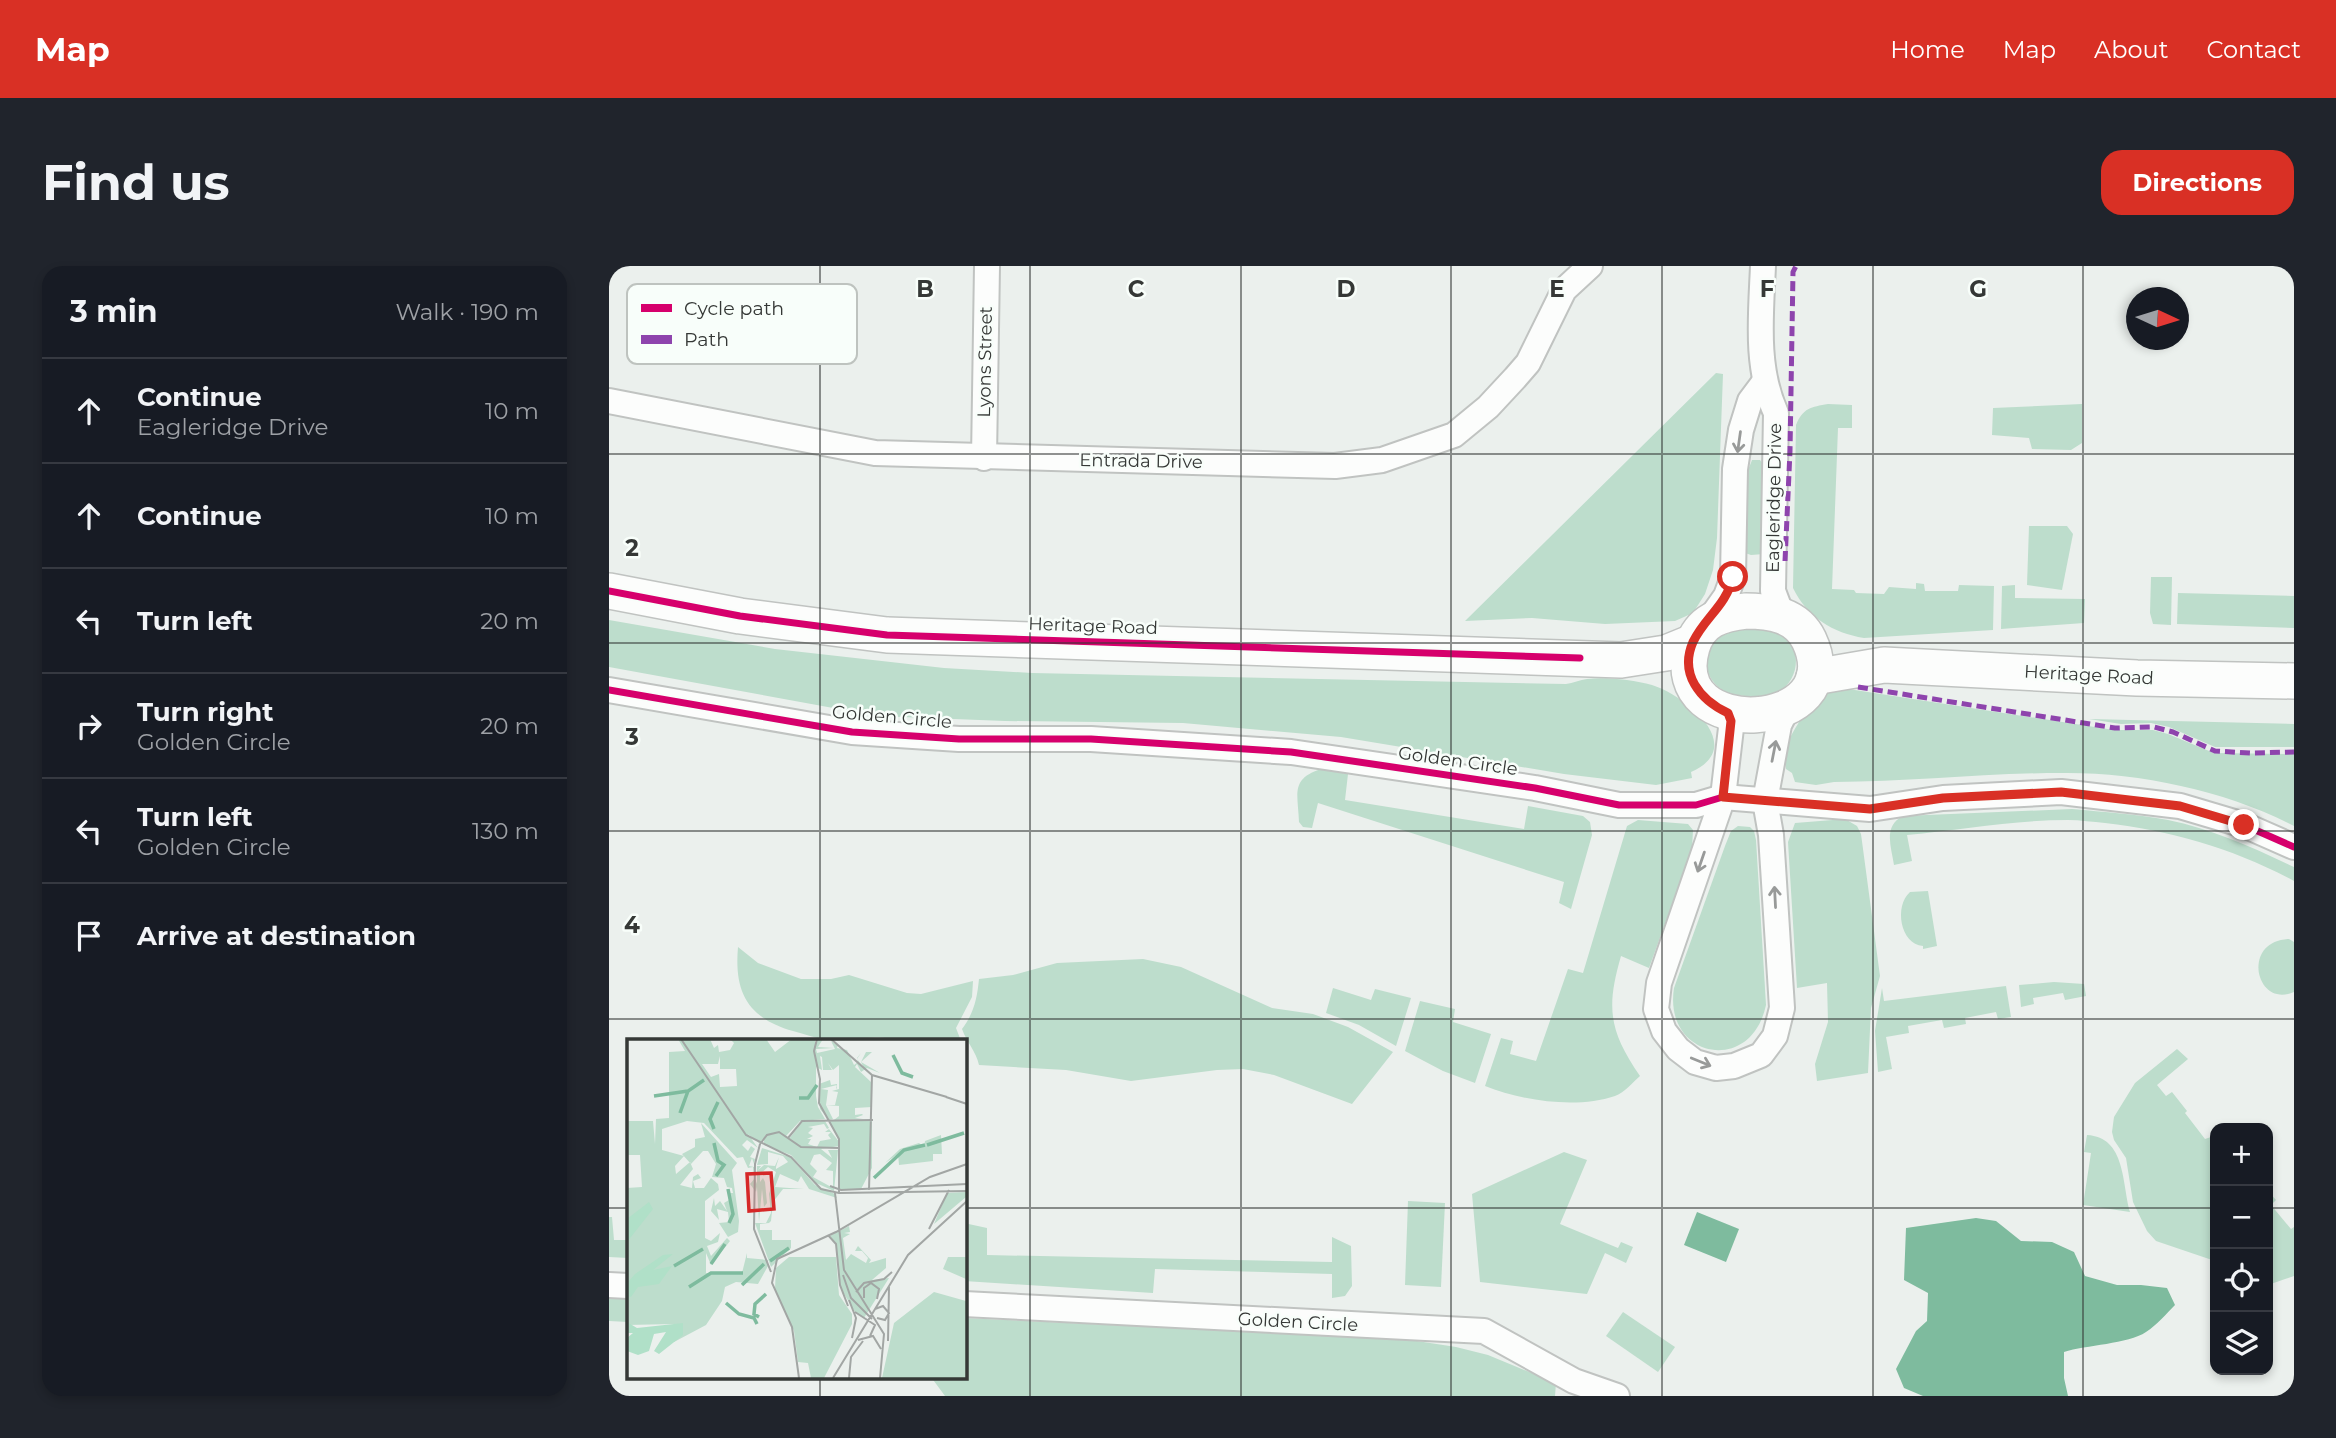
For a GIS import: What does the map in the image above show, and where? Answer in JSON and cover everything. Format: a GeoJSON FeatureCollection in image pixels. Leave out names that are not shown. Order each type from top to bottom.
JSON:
{"type":"FeatureCollection","features":[{"type":"Feature","properties":{"kind":"main road","name":"Heritage Road"},"geometry":{"type":"LineString","coordinates":[[609,591],[740,616],[887,635],[1621,660],[1692,680]]}},
{"type":"Feature","properties":{"kind":"main road"},"geometry":{"type":"LineString","coordinates":[[1746,611],[1772,612],[1795,626],[1815,659],[1814,677],[1794,705],[1765,714],[1728,713],[1710,703],[1692,680],[1689,658],[1701,631],[1746,611]]}},
{"type":"Feature","properties":{"kind":"main road","name":"Heritage Road"},"geometry":{"type":"LineString","coordinates":[[1795,626],[1842,654],[1884,665],[2137,678],[2294,681]]}},
{"type":"Feature","properties":{"kind":"main road","name":"Heritage Road"},"geometry":{"type":"LineString","coordinates":[[1621,660],[1666,653],[1701,631]]}},
{"type":"Feature","properties":{"kind":"main road","name":"Heritage Road"},"geometry":{"type":"LineString","coordinates":[[1814,677],[1884,665]]}},
{"type":"Feature","properties":{"kind":"street","name":"Lyons Street"},"geometry":{"type":"LineString","coordinates":[[984,457],[987,266]]}},
{"type":"Feature","properties":{"kind":"street","name":"Entrada Drive"},"geometry":{"type":"LineString","coordinates":[[609,401],[875,453],[1335,466],[1382,460],[1454,435],[1488,407],[1528,363],[1564,290],[1590,266]]}},
{"type":"Feature","properties":{"kind":"street","name":"Eagleridge Drive"},"geometry":{"type":"LineString","coordinates":[[1763,266],[1761,325],[1765,381],[1776,413],[1773,591],[1795,626]]}},
{"type":"Feature","properties":{"kind":"street","name":"Eagleridge Drive"},"geometry":{"type":"LineString","coordinates":[[1701,631],[1719,608],[1733,577],[1735,469],[1741,430],[1750,401],[1765,381]]}},
{"type":"Feature","properties":{"kind":"street","name":"Golden Circle"},"geometry":{"type":"LineString","coordinates":[[609,690],[852,732],[992,740],[1091,739],[1291,752],[1535,788],[1619,805],[1696,805],[1723,797],[1870,809],[1943,798],[2061,792],[2180,806],[2244,825],[2294,848]]}},
{"type":"Feature","properties":{"kind":"street"},"geometry":{"type":"LineString","coordinates":[[1728,713],[1731,728],[1723,797],[1659,984],[1656,1009],[1664,1031],[1678,1049],[1695,1062],[1716,1068],[1734,1066],[1761,1055],[1775,1036],[1782,1008],[1771,835],[1765,801],[1780,725],[1784,715],[1794,705]]}},
{"type":"Feature","properties":{"kind":"street"},"geometry":{"type":"LineString","coordinates":[[609,1285],[627,1286]]}},
{"type":"Feature","properties":{"kind":"street","name":"Golden Circle"},"geometry":{"type":"LineString","coordinates":[[966,1304],[1484,1332],[1574,1381],[1617,1396]]}},
{"type":"Feature","properties":{"kind":"shaded area"},"geometry":{"type":"Polygon","coordinates":[[[1716,373],[1723,374],[1717,538],[1713,570],[1705,594],[1693,613],[1675,621],[1605,624],[1532,618],[1465,621],[1716,373]]]}},
{"type":"Feature","properties":{"kind":"shaded area"},"geometry":{"type":"Polygon","coordinates":[[[1828,404],[1852,405],[1852,428],[1838,428],[1832,589],[1884,594],[1889,587],[1916,589],[1916,583],[1924,584],[1925,591],[1958,591],[1959,585],[1994,586],[1993,630],[1864,638],[1842,632],[1822,622],[1799,598],[1793,588],[1796,425],[1808,409],[1828,404]]]}},
{"type":"Feature","properties":{"kind":"shaded area"},"geometry":{"type":"Polygon","coordinates":[[[2082,404],[2082,443],[2071,450],[2032,449],[2029,438],[1992,435],[1993,408],[2082,404]]]}},
{"type":"Feature","properties":{"kind":"shaded area"},"geometry":{"type":"Polygon","coordinates":[[[1752,460],[1760,460],[1767,469],[1764,554],[1751,555],[1742,552],[1745,478],[1752,460]]]}},
{"type":"Feature","properties":{"kind":"shaded area"},"geometry":{"type":"Polygon","coordinates":[[[2029,526],[2067,526],[2073,534],[2062,590],[2027,585],[2029,526]]]}},
{"type":"Feature","properties":{"kind":"shaded area"},"geometry":{"type":"Polygon","coordinates":[[[2151,577],[2172,577],[2171,625],[2153,624],[2150,613],[2151,577]]]}},
{"type":"Feature","properties":{"kind":"shaded area"},"geometry":{"type":"Polygon","coordinates":[[[2015,585],[2015,598],[2085,599],[2084,623],[2001,629],[2002,586],[2015,585]]]}},
{"type":"Feature","properties":{"kind":"shaded area"},"geometry":{"type":"Polygon","coordinates":[[[2178,593],[2294,596],[2294,628],[2177,624],[2178,593]]]}},
{"type":"Feature","properties":{"kind":"shaded area"},"geometry":{"type":"Polygon","coordinates":[[[609,620],[775,649],[944,668],[1032,673],[1566,684],[1594,678],[1628,680],[1666,691],[1695,711],[1713,736],[1714,749],[1707,762],[1691,772],[1692,778],[1656,785],[1564,774],[1341,737],[1183,723],[877,716],[609,667],[609,620]]]}},
{"type":"Feature","properties":{"kind":"shaded area"},"geometry":{"type":"Polygon","coordinates":[[[1754,628],[1773,631],[1785,637],[1795,654],[1794,673],[1782,689],[1770,695],[1749,696],[1727,692],[1711,678],[1706,664],[1708,650],[1712,643],[1722,636],[1754,628]]]}},
{"type":"Feature","properties":{"kind":"shaded area"},"geometry":{"type":"Polygon","coordinates":[[[1842,688],[2114,730],[2153,730],[2214,753],[2294,754],[2294,826],[2211,794],[2121,776],[2033,773],[1816,785],[1795,782],[1792,773],[1786,769],[1784,758],[1793,733],[1815,703],[1833,690],[1842,688]]]}},
{"type":"Feature","properties":{"kind":"shaded area"},"geometry":{"type":"Polygon","coordinates":[[[2089,719],[2294,724],[2294,747],[2215,747],[2169,727],[2151,723],[2121,724],[2089,719]]]}},
{"type":"Feature","properties":{"kind":"shaded area"},"geometry":{"type":"Polygon","coordinates":[[[1321,769],[1348,774],[1345,800],[1524,829],[1528,806],[1583,816],[1590,822],[1592,835],[1571,909],[1559,903],[1564,882],[1318,803],[1312,828],[1303,827],[1299,822],[1298,789],[1304,778],[1321,769]]]}},
{"type":"Feature","properties":{"kind":"shaded area"},"geometry":{"type":"Polygon","coordinates":[[[2072,809],[2156,818],[2201,828],[2294,867],[2294,881],[2226,851],[2179,836],[2130,826],[2073,820],[2008,823],[1907,835],[1912,861],[1894,865],[1890,844],[1891,831],[1897,820],[1903,816],[2072,809]]]}},
{"type":"Feature","properties":{"kind":"shaded area"},"geometry":{"type":"Polygon","coordinates":[[[1845,819],[1857,826],[1861,834],[1880,976],[1871,1008],[1868,1073],[1817,1081],[1815,1064],[1828,1022],[1827,983],[1797,988],[1788,842],[1795,823],[1845,819]]]}},
{"type":"Feature","properties":{"kind":"shaded area"},"geometry":{"type":"Polygon","coordinates":[[[1638,820],[1688,824],[1693,830],[1692,849],[1649,968],[1621,956],[1616,974],[1612,1005],[1616,1032],[1640,1076],[1618,1095],[1584,1102],[1550,1102],[1516,1096],[1485,1086],[1501,1038],[1513,1041],[1510,1054],[1536,1061],[1568,969],[1583,973],[1627,826],[1638,820]]]}},
{"type":"Feature","properties":{"kind":"shaded area"},"geometry":{"type":"Polygon","coordinates":[[[1738,826],[1750,827],[1756,840],[1766,1005],[1757,1028],[1744,1042],[1727,1049],[1710,1049],[1694,1043],[1682,1030],[1674,1012],[1674,988],[1725,846],[1731,831],[1738,826]]]}},
{"type":"Feature","properties":{"kind":"shaded area"},"geometry":{"type":"Polygon","coordinates":[[[1928,891],[1937,946],[1923,949],[1923,946],[1909,939],[1901,915],[1905,898],[1910,892],[1928,891]]]}},
{"type":"Feature","properties":{"kind":"shaded area"},"geometry":{"type":"Polygon","coordinates":[[[2289,939],[2294,942],[2294,992],[2281,995],[2270,991],[2263,983],[2259,973],[2259,961],[2264,951],[2274,943],[2289,939]]]}},
{"type":"Feature","properties":{"kind":"shaded area"},"geometry":{"type":"Polygon","coordinates":[[[738,947],[758,963],[801,979],[831,979],[849,975],[907,993],[921,994],[973,981],[972,997],[956,1028],[960,1039],[822,1039],[778,1026],[755,1011],[742,990],[737,963],[738,947]]]}},
{"type":"Feature","properties":{"kind":"shaded area"},"geometry":{"type":"Polygon","coordinates":[[[1143,959],[1181,967],[1272,1008],[1313,1014],[1348,1027],[1393,1052],[1352,1104],[1274,1075],[1243,1069],[1131,1081],[1066,1070],[979,1065],[962,1029],[974,1006],[979,979],[1013,975],[1057,963],[1143,959]]]}},
{"type":"Feature","properties":{"kind":"shaded area"},"geometry":{"type":"Polygon","coordinates":[[[2054,982],[2084,984],[2086,996],[2065,1000],[2063,993],[2033,998],[2034,1004],[2021,1007],[2019,985],[2054,982]]]}},
{"type":"Feature","properties":{"kind":"shaded area"},"geometry":{"type":"Polygon","coordinates":[[[2006,986],[2011,1017],[1998,1019],[1996,1012],[1965,1018],[1966,1024],[1944,1028],[1942,1020],[1908,1026],[1909,1033],[1886,1037],[1892,1069],[1878,1072],[1875,1031],[1882,988],[1884,1001],[2006,986]]]}},
{"type":"Feature","properties":{"kind":"shaded area"},"geometry":{"type":"Polygon","coordinates":[[[1333,988],[1371,1000],[1375,989],[1411,998],[1396,1046],[1359,1025],[1326,1013],[1333,988]]]}},
{"type":"Feature","properties":{"kind":"shaded area"},"geometry":{"type":"Polygon","coordinates":[[[1420,1001],[1455,1009],[1453,1022],[1491,1034],[1475,1083],[1443,1071],[1405,1051],[1420,1001]]]}},
{"type":"Feature","properties":{"kind":"shaded area"},"geometry":{"type":"Polygon","coordinates":[[[2177,1049],[2188,1059],[2157,1085],[2166,1096],[2172,1092],[2205,1139],[2210,1137],[2210,1259],[2156,1241],[2147,1231],[2133,1202],[2126,1158],[2112,1132],[2114,1117],[2135,1083],[2177,1049]]]}},
{"type":"Feature","properties":{"kind":"shaded area"},"geometry":{"type":"Polygon","coordinates":[[[2087,1135],[2100,1138],[2116,1153],[2130,1212],[2083,1205],[2091,1153],[2084,1152],[2087,1135]]]}},
{"type":"Feature","properties":{"kind":"shaded area"},"geometry":{"type":"Polygon","coordinates":[[[1564,1152],[1587,1160],[1560,1224],[1618,1248],[1621,1242],[1633,1247],[1626,1263],[1605,1253],[1587,1294],[1480,1282],[1472,1194],[1564,1152]]]}},
{"type":"Feature","properties":{"kind":"shaded area"},"geometry":{"type":"Polygon","coordinates":[[[1408,1201],[1445,1203],[1441,1287],[1405,1285],[1408,1201]]]}},
{"type":"Feature","properties":{"kind":"shaded area"},"geometry":{"type":"Polygon","coordinates":[[[2273,1207],[2291,1229],[2294,1227],[2294,1276],[2273,1283],[2273,1207]]]}},
{"type":"Feature","properties":{"kind":"shaded area"},"geometry":{"type":"Polygon","coordinates":[[[1697,1212],[1739,1229],[1726,1262],[1684,1245],[1697,1212]]]}},
{"type":"Feature","properties":{"kind":"shaded area"},"geometry":{"type":"Polygon","coordinates":[[[609,1217],[612,1217],[614,1240],[627,1240],[627,1258],[609,1257],[609,1217]]]}},
{"type":"Feature","properties":{"kind":"shaded area"},"geometry":{"type":"Polygon","coordinates":[[[1976,1218],[1996,1221],[2021,1241],[2052,1242],[2074,1252],[2085,1276],[2117,1285],[2167,1288],[2175,1305],[2154,1326],[2138,1336],[2064,1352],[2064,1378],[2068,1396],[1923,1396],[1904,1388],[1896,1369],[1916,1331],[1927,1321],[1928,1293],[1904,1280],[1906,1228],[1976,1218]]]}},
{"type":"Feature","properties":{"kind":"shaded area"},"geometry":{"type":"Polygon","coordinates":[[[966,1223],[987,1228],[987,1255],[1332,1262],[1332,1237],[1351,1246],[1352,1286],[1345,1296],[1332,1298],[1332,1274],[1155,1269],[1153,1293],[966,1281],[966,1223]]]}},
{"type":"Feature","properties":{"kind":"shaded area"},"geometry":{"type":"Polygon","coordinates":[[[609,1296],[627,1297],[627,1322],[609,1321],[609,1296]]]}},
{"type":"Feature","properties":{"kind":"shaded area"},"geometry":{"type":"Polygon","coordinates":[[[1623,1312],[1675,1347],[1658,1372],[1606,1336],[1623,1312]]]}},
{"type":"Feature","properties":{"kind":"shaded area"},"geometry":{"type":"Polygon","coordinates":[[[966,1318],[1404,1339],[1488,1355],[1556,1383],[1555,1396],[945,1396],[932,1378],[966,1378],[966,1318]]]}},
{"type":"Feature","properties":{"kind":"marked path"},"geometry":{"type":"LineString","coordinates":[[1785,561],[1793,272],[1796,266]]}},
{"type":"Feature","properties":{"kind":"marked path"},"geometry":{"type":"LineString","coordinates":[[1858,687],[2115,728],[2154,727],[2173,732],[2215,751],[2294,752]]}},
{"type":"Feature","properties":{"kind":"cycle path"},"geometry":{"type":"LineString","coordinates":[[609,591],[740,616],[887,635],[1580,658]]}},
{"type":"Feature","properties":{"kind":"cycle path"},"geometry":{"type":"LineString","coordinates":[[609,690],[852,732],[959,739],[1091,739],[1291,752],[1535,788],[1619,805],[1696,805],[1723,797],[1870,809],[1943,798],[2061,792],[2180,806],[2244,825],[2294,847]]}},
{"type":"Feature","properties":{"kind":"route"},"geometry":{"type":"LineString","coordinates":[[1733,577],[1719,608],[1693,642],[1689,658],[1689,670],[1695,686],[1710,703],[1728,713],[1731,721],[1723,797],[1870,809],[1943,798],[2061,792],[2180,806],[2244,825]]}}]}
